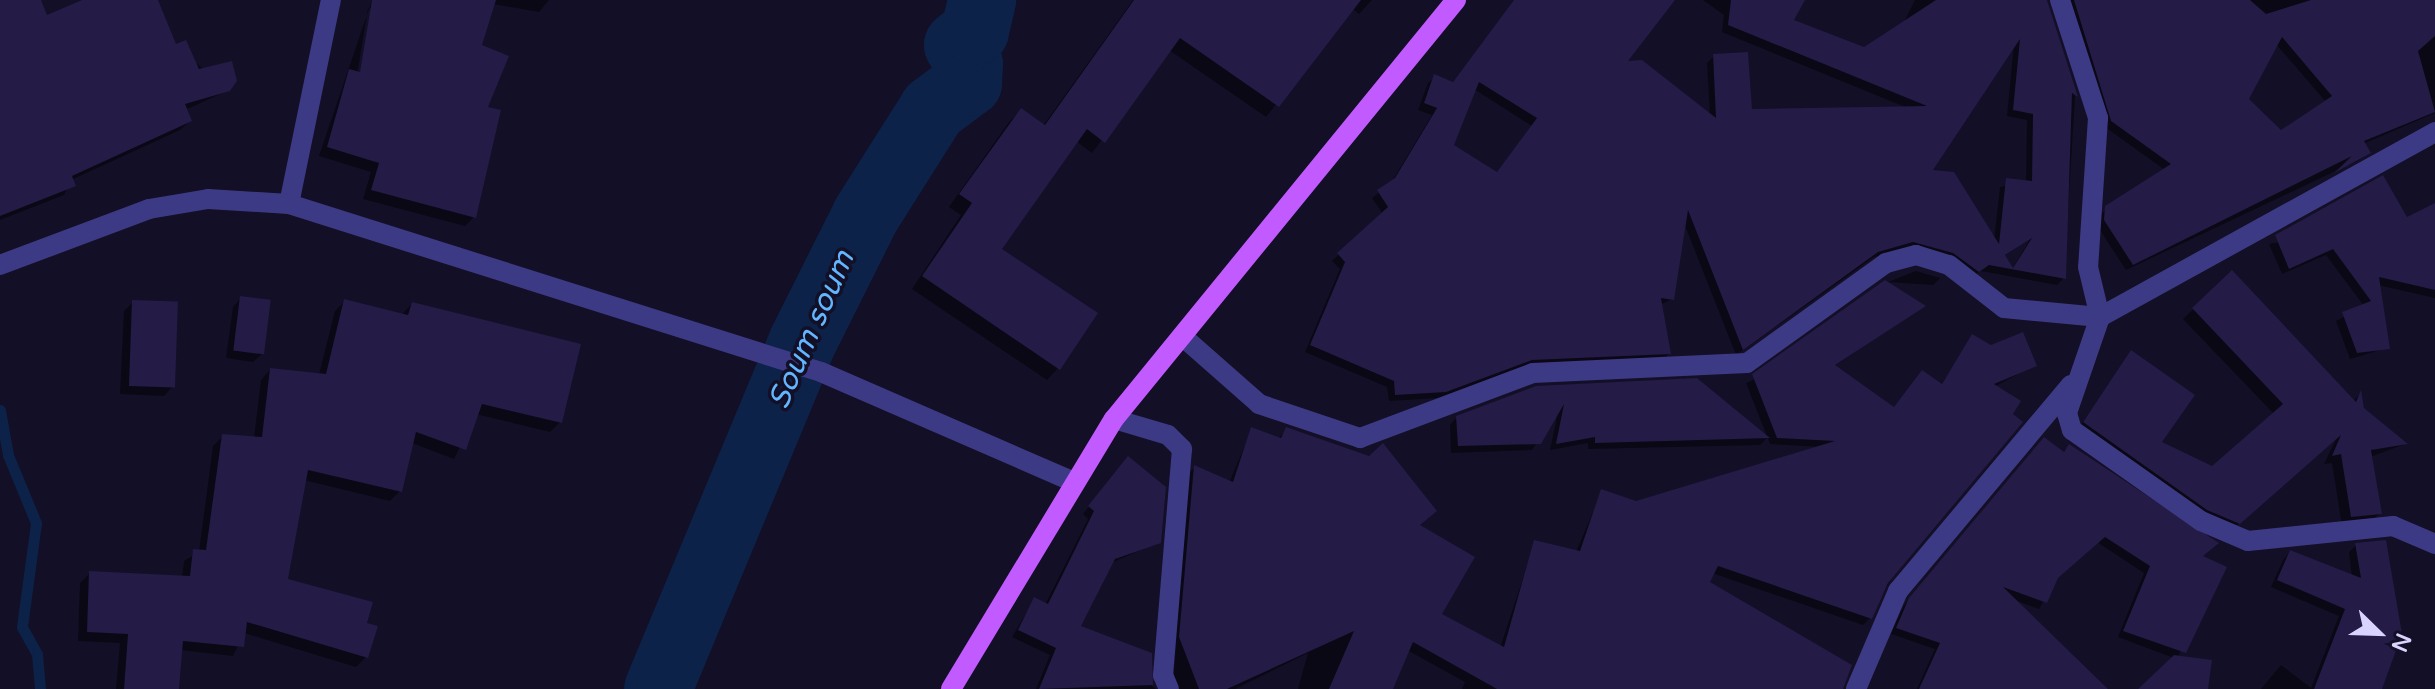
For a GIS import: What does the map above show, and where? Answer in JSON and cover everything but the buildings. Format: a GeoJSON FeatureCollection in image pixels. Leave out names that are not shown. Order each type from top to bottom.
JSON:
{"type":"FeatureCollection","features":[{"type":"Feature","properties":{"kind":"main road"},"geometry":{"type":"LineString","coordinates":[[951,689],[1072,481],[1114,419],[1456,0]]}},
{"type":"Feature","properties":{"kind":"street"},"geometry":{"type":"LineString","coordinates":[[289,204],[331,0]]}},
{"type":"Feature","properties":{"kind":"street"},"geometry":{"type":"LineString","coordinates":[[2060,0],[2098,118],[2088,267],[2100,317],[2090,360],[2067,413],[2072,430],[2201,521],[2248,541],[2393,526],[2435,544]]}},
{"type":"Feature","properties":{"kind":"street"},"geometry":{"type":"LineString","coordinates":[[1182,336],[1259,404],[1360,438],[1533,373],[1747,363],[1886,263],[1916,255],[1949,265],[2004,308],[2100,317],[2435,132]]}},
{"type":"Feature","properties":{"kind":"street"},"geometry":{"type":"LineString","coordinates":[[0,265],[26,258],[149,209],[208,199],[289,204],[821,372],[1072,481]]}},
{"type":"Feature","properties":{"kind":"street"},"geometry":{"type":"LineString","coordinates":[[1856,689],[1898,591],[2090,360]]}},
{"type":"Feature","properties":{"kind":"street"},"geometry":{"type":"LineString","coordinates":[[1114,419],[1168,435],[1182,449],[1163,675],[1169,689]]}},
{"type":"Feature","properties":{"kind":"waterway","name":"Soum soum"},"geometry":{"type":"LineString","coordinates":[[658,689],[802,343],[866,215],[933,109],[968,83],[969,64],[958,45],[975,31],[982,0]]}},
{"type":"Feature","properties":{"kind":"waterway"},"geometry":{"type":"LineString","coordinates":[[0,410],[8,455],[36,523],[22,627],[37,654],[40,689]]}}]}
